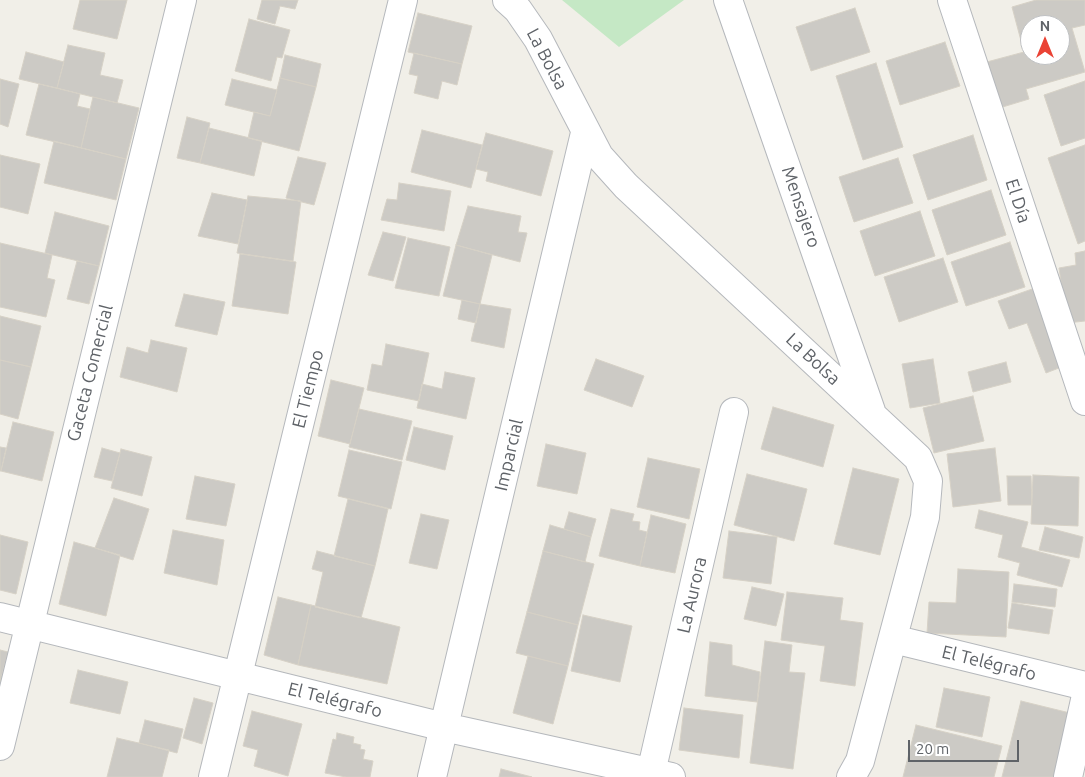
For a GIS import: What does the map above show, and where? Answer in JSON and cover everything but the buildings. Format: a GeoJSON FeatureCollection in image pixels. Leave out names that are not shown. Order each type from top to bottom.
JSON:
{"type":"FeatureCollection","features":[{"type":"Feature","properties":{"kind":"street","name":"Gaceta Comercial"},"geometry":{"type":"LineString","coordinates":[[0,746],[182,0]]}},
{"type":"Feature","properties":{"kind":"street","name":"El Tiempo"},"geometry":{"type":"LineString","coordinates":[[213,777],[403,0]]}},
{"type":"Feature","properties":{"kind":"street","name":"La Bolsa"},"geometry":{"type":"LineString","coordinates":[[507,0],[518,10],[533,32],[585,133],[599,156],[626,186],[873,414],[918,458],[928,481],[925,517],[860,761],[851,777]]}},
{"type":"Feature","properties":{"kind":"street","name":"Mensajero"},"geometry":{"type":"LineString","coordinates":[[728,0],[873,414]]}},
{"type":"Feature","properties":{"kind":"street","name":"El Día"},"geometry":{"type":"LineString","coordinates":[[952,0],[1085,401]]}},
{"type":"Feature","properties":{"kind":"street","name":"Imparcial"},"geometry":{"type":"LineString","coordinates":[[432,777],[585,133]]}},
{"type":"Feature","properties":{"kind":"street","name":"La Aurora"},"geometry":{"type":"LineString","coordinates":[[657,776],[734,412]]}},
{"type":"Feature","properties":{"kind":"street","name":"El Telégrafo"},"geometry":{"type":"LineString","coordinates":[[0,617],[444,727],[657,776]]}},
{"type":"Feature","properties":{"kind":"street","name":"El Telégrafo"},"geometry":{"type":"LineString","coordinates":[[893,639],[1085,686]]}},
{"type":"Feature","properties":{"kind":"street"},"geometry":{"type":"LineString","coordinates":[[1068,777],[1085,700]]}},
{"type":"Feature","properties":{"kind":"green space"},"geometry":{"type":"Polygon","coordinates":[[[562,0],[684,0],[619,47],[562,0]]]}}]}
